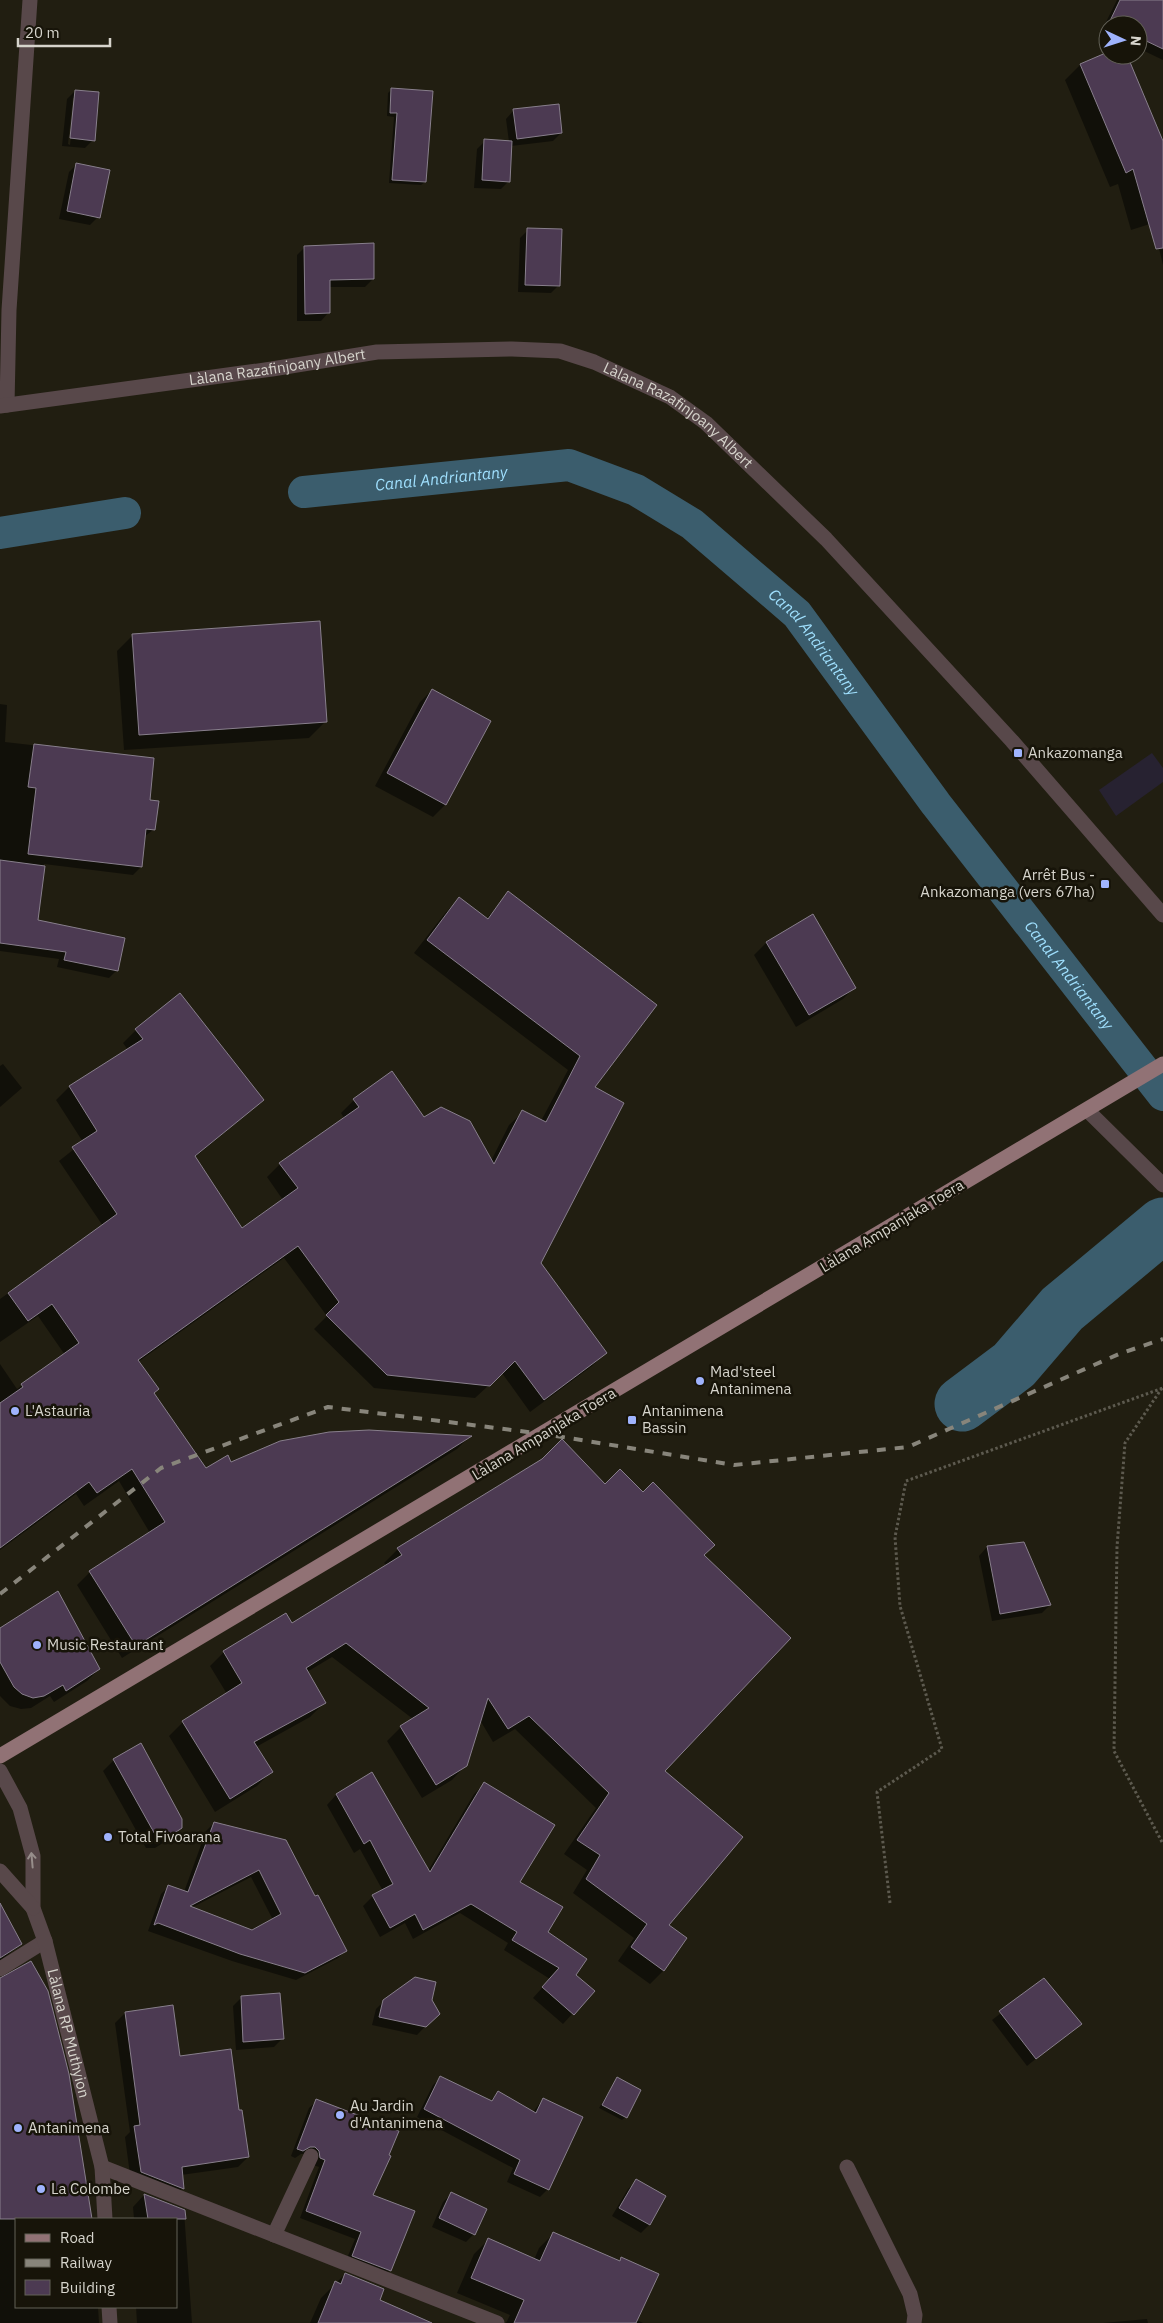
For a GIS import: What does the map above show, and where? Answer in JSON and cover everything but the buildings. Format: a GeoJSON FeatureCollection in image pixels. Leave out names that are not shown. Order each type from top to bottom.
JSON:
{"type":"FeatureCollection","features":[{"type":"Feature","properties":{"kind":"main road","name":"Làlana Ampanjaka Toera"},"geometry":{"type":"LineString","coordinates":[[0,1756],[1163,1064]]}},
{"type":"Feature","properties":{"kind":"street"},"geometry":{"type":"LineString","coordinates":[[3,405],[30,0]]}},
{"type":"Feature","properties":{"kind":"street","name":"Làlana Razafinjoany Albert"},"geometry":{"type":"LineString","coordinates":[[3,405],[272,369],[376,352],[512,349],[560,351],[594,362],[670,397],[706,423],[839,554],[1012,740],[1163,915]]}},
{"type":"Feature","properties":{"kind":"street"},"geometry":{"type":"LineString","coordinates":[[1088,1110],[1163,1185]]}},
{"type":"Feature","properties":{"kind":"street","name":"Làlana RP Muthyion"},"geometry":{"type":"LineString","coordinates":[[0,1771],[20,1808],[33,1856],[33,1908],[45,1941],[102,2167],[105,2218]]}},
{"type":"Feature","properties":{"kind":"street","name":"Làlana RP Muthyion"},"geometry":{"type":"LineString","coordinates":[[0,1870],[33,1908]]}},
{"type":"Feature","properties":{"kind":"street"},"geometry":{"type":"LineString","coordinates":[[0,1969],[45,1941]]}},
{"type":"Feature","properties":{"kind":"street"},"geometry":{"type":"LineString","coordinates":[[274,2235],[311,2156]]}},
{"type":"Feature","properties":{"kind":"street"},"geometry":{"type":"LineString","coordinates":[[102,2167],[497,2323]]}},
{"type":"Feature","properties":{"kind":"street"},"geometry":{"type":"LineString","coordinates":[[847,2167],[910,2294],[914,2323]]}},
{"type":"Feature","properties":{"kind":"street"},"geometry":{"type":"LineString","coordinates":[[109,2308],[110,2323]]}},
{"type":"Feature","properties":{"kind":"path"},"geometry":{"type":"LineString","coordinates":[[1163,1388],[1124,1443],[1117,1547],[1114,1751],[1163,1844]]}},
{"type":"Feature","properties":{"kind":"path"},"geometry":{"type":"LineString","coordinates":[[890,1903],[877,1792],[942,1750],[900,1606],[895,1537],[906,1481],[1163,1388]]}},
{"type":"Feature","properties":{"kind":"shaded area"},"geometry":{"type":"Polygon","coordinates":[[[1152,753],[1163,768],[1163,782],[1116,816],[1099,790],[1152,753]]]}},
{"type":"Feature","properties":{"kind":"waterway","name":"Canal Andriantany"},"geometry":{"type":"LineString","coordinates":[[304,492],[569,465],[636,490],[692,524],[797,614],[936,804],[1163,1095]]}},
{"type":"Feature","properties":{"kind":"waterway","name":"Canal Andriantany"},"geometry":{"type":"LineString","coordinates":[[0,533],[125,513]]}},
{"type":"Feature","properties":{"kind":"waterway"},"geometry":{"type":"LineString","coordinates":[[962,1404],[1014,1365],[1062,1309],[1163,1225]]}},
{"type":"Feature","properties":{"kind":"railway"},"geometry":{"type":"LineString","coordinates":[[0,1594],[161,1468],[328,1407],[544,1434],[734,1465],[908,1447],[1119,1354],[1163,1339]]}},
{"type":"Feature","properties":{"kind":"place","name":"Ankazomanga"},"geometry":{"type":"Point","coordinates":[1018,753]}},
{"type":"Feature","properties":{"kind":"place","name":"Arrêt Bus - Ankazomanga (vers 67ha)"},"geometry":{"type":"Point","coordinates":[1105,884]}},
{"type":"Feature","properties":{"kind":"place","name":"Mad'steel Antanimena"},"geometry":{"type":"Point","coordinates":[700,1381]}},
{"type":"Feature","properties":{"kind":"place","name":"L'Astauria"},"geometry":{"type":"Point","coordinates":[15,1411]}},
{"type":"Feature","properties":{"kind":"place","name":"Antanimena Bassin"},"geometry":{"type":"Point","coordinates":[632,1420]}},
{"type":"Feature","properties":{"kind":"place","name":"Music Restaurant"},"geometry":{"type":"Point","coordinates":[37,1645]}},
{"type":"Feature","properties":{"kind":"place","name":"Total Fivoarana"},"geometry":{"type":"Point","coordinates":[108,1837]}},
{"type":"Feature","properties":{"kind":"place","name":"Au Jardin d'Antanimena"},"geometry":{"type":"Point","coordinates":[340,2115]}},
{"type":"Feature","properties":{"kind":"place","name":"Antanimena"},"geometry":{"type":"Point","coordinates":[18,2128]}},
{"type":"Feature","properties":{"kind":"place","name":"La Colombe"},"geometry":{"type":"Point","coordinates":[41,2189]}}]}
